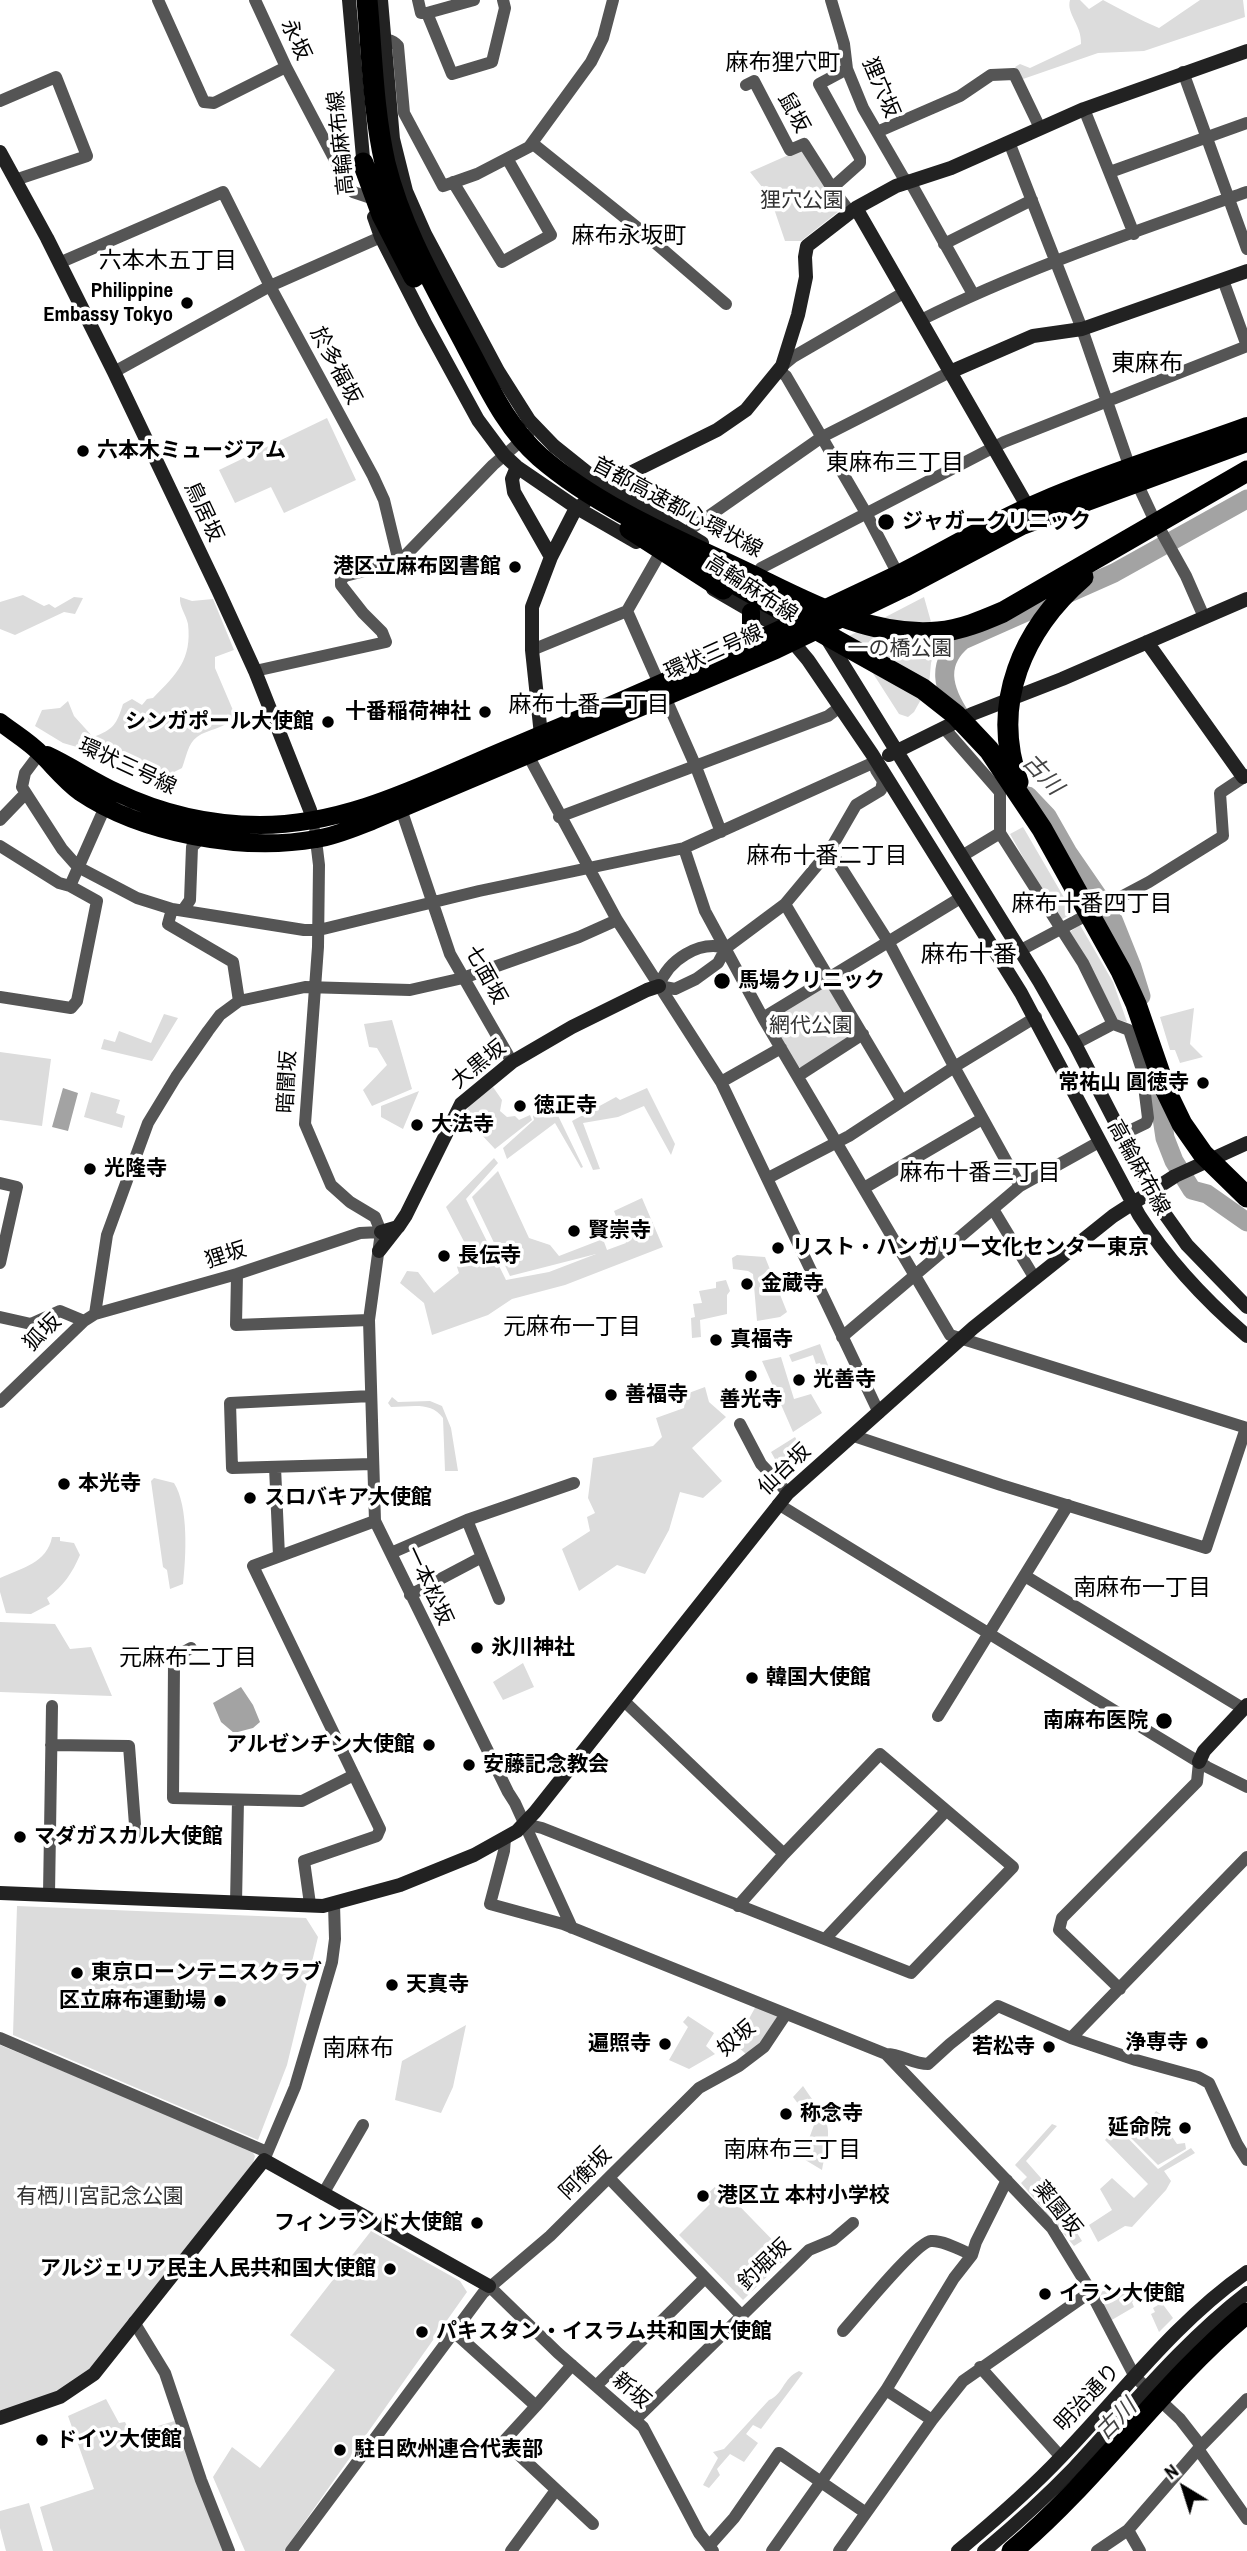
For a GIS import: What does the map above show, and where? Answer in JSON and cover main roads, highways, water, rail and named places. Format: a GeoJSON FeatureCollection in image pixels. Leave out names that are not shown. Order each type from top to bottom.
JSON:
{"type":"FeatureCollection","features":[{"type":"Feature","properties":{"kind":"highway","name":"首都高速都心環状線"},"geometry":{"type":"LineString","coordinates":[[368,0],[381,141],[401,213],[420,257],[491,392],[511,425],[532,437],[572,481],[645,524],[812,604],[866,624],[912,632],[938,632],[957,629],[1003,612],[1240,479]]}},
{"type":"Feature","properties":{"kind":"highway"},"geometry":{"type":"LineString","coordinates":[[370,93],[381,166],[411,262]]}},
{"type":"Feature","properties":{"kind":"highway"},"geometry":{"type":"LineString","coordinates":[[363,163],[378,206],[411,262]]}},
{"type":"Feature","properties":{"kind":"highway","name":"首都高速都心環状線"},"geometry":{"type":"LineString","coordinates":[[411,262],[449,342],[477,390],[524,450],[568,487],[655,535],[850,625],[877,632],[930,637],[958,633],[1005,616],[1240,479]]}},
{"type":"Feature","properties":{"kind":"highway"},"geometry":{"type":"LineString","coordinates":[[532,437],[578,489],[632,525],[883,666],[956,715],[989,750],[1091,910]]}},
{"type":"Feature","properties":{"kind":"highway"},"geometry":{"type":"LineString","coordinates":[[1240,479],[1092,575],[1058,606],[1045,622],[1024,660],[1014,706],[1014,742],[1020,776],[1038,816],[1091,910],[1126,982],[1166,1091],[1182,1124],[1203,1153],[1247,1197]]}},
{"type":"Feature","properties":{"kind":"highway"},"geometry":{"type":"LineString","coordinates":[[1240,479],[1112,555],[1071,587],[1041,620],[1020,659],[1014,681],[1009,730],[1016,776],[1041,834],[1130,1007],[1161,1094],[1179,1134],[1206,1174],[1247,1214]]}},
{"type":"Feature","properties":{"kind":"highway"},"geometry":{"type":"LineString","coordinates":[[568,487],[728,592],[916,701],[948,724],[982,760],[1015,804],[1115,975]]}},
{"type":"Feature","properties":{"kind":"highway"},"geometry":{"type":"LineString","coordinates":[[1012,2551],[1054,2515],[1197,2360],[1247,2313]]}},
{"type":"Feature","properties":{"kind":"highway"},"geometry":{"type":"LineString","coordinates":[[1031,2551],[1067,2519],[1199,2375],[1247,2329]]}},
{"type":"Feature","properties":{"kind":"main road","name":"環状三号線"},"geometry":{"type":"LineString","coordinates":[[40,753],[70,765],[91,779],[136,801],[188,819],[315,831],[541,735],[661,692],[743,647],[821,629],[902,581],[1031,513],[1207,449],[1247,426]]}},
{"type":"Feature","properties":{"kind":"main road","name":"環状三号線"},"geometry":{"type":"LineString","coordinates":[[1207,449],[1247,443]]}},
{"type":"Feature","properties":{"kind":"main road","name":"環状三号線"},"geometry":{"type":"LineString","coordinates":[[0,722],[40,753],[62,777],[105,807],[127,817],[200,839],[257,843],[362,825],[529,757],[661,692],[788,636],[809,615],[902,581]]}},
{"type":"Feature","properties":{"kind":"main road"},"geometry":{"type":"LineString","coordinates":[[743,647],[751,629],[751,612]]}},
{"type":"Feature","properties":{"kind":"waterway","name":"古川"},"geometry":{"type":"LineString","coordinates":[[961,717],[946,687],[945,667],[948,658],[963,640],[1114,573],[1247,499]]}},
{"type":"Feature","properties":{"kind":"waterway","name":"古川"},"geometry":{"type":"LineString","coordinates":[[1028,796],[1047,816],[1068,853],[1112,917],[1141,996]]}},
{"type":"Feature","properties":{"kind":"waterway","name":"古川"},"geometry":{"type":"LineString","coordinates":[[1156,1077],[1165,1138],[1174,1161],[1192,1190],[1207,1194],[1247,1222]]}},
{"type":"Feature","properties":{"kind":"place","name":"Philippine Embassy Tokyo"},"geometry":{"type":"Point","coordinates":[187,303]}},
{"type":"Feature","properties":{"kind":"place","name":"六本木ミュージアム"},"geometry":{"type":"Point","coordinates":[83,451]}},
{"type":"Feature","properties":{"kind":"place","name":"ジャガークリニック"},"geometry":{"type":"Point","coordinates":[886,522]}},
{"type":"Feature","properties":{"kind":"place","name":"港区立麻布図書館"},"geometry":{"type":"Point","coordinates":[515,567]}},
{"type":"Feature","properties":{"kind":"place","name":"十番稲荷神社"},"geometry":{"type":"Point","coordinates":[485,712]}},
{"type":"Feature","properties":{"kind":"place","name":"シンガポール大使館"},"geometry":{"type":"Point","coordinates":[328,722]}},
{"type":"Feature","properties":{"kind":"place","name":"馬場クリニック"},"geometry":{"type":"Point","coordinates":[722,981]}},
{"type":"Feature","properties":{"kind":"place","name":"常祐山 圓徳寺"},"geometry":{"type":"Point","coordinates":[1203,1083]}},
{"type":"Feature","properties":{"kind":"place","name":"徳正寺"},"geometry":{"type":"Point","coordinates":[520,1106]}},
{"type":"Feature","properties":{"kind":"place","name":"大法寺"},"geometry":{"type":"Point","coordinates":[417,1125]}},
{"type":"Feature","properties":{"kind":"place","name":"光隆寺"},"geometry":{"type":"Point","coordinates":[90,1169]}},
{"type":"Feature","properties":{"kind":"place","name":"賢崇寺"},"geometry":{"type":"Point","coordinates":[574,1231]}},
{"type":"Feature","properties":{"kind":"place","name":"リスト・ハンガリー文化センター東京"},"geometry":{"type":"Point","coordinates":[778,1248]}},
{"type":"Feature","properties":{"kind":"place","name":"長伝寺"},"geometry":{"type":"Point","coordinates":[444,1256]}},
{"type":"Feature","properties":{"kind":"place","name":"金蔵寺"},"geometry":{"type":"Point","coordinates":[747,1284]}},
{"type":"Feature","properties":{"kind":"place","name":"真福寺"},"geometry":{"type":"Point","coordinates":[716,1340]}},
{"type":"Feature","properties":{"kind":"place","name":"善光寺"},"geometry":{"type":"Point","coordinates":[751,1376]}},
{"type":"Feature","properties":{"kind":"place","name":"光善寺"},"geometry":{"type":"Point","coordinates":[799,1380]}},
{"type":"Feature","properties":{"kind":"place","name":"善福寺"},"geometry":{"type":"Point","coordinates":[611,1395]}},
{"type":"Feature","properties":{"kind":"place","name":"本光寺"},"geometry":{"type":"Point","coordinates":[64,1484]}},
{"type":"Feature","properties":{"kind":"place","name":"スロバキア大使館"},"geometry":{"type":"Point","coordinates":[250,1498]}},
{"type":"Feature","properties":{"kind":"place","name":"氷川神社"},"geometry":{"type":"Point","coordinates":[477,1648]}},
{"type":"Feature","properties":{"kind":"place","name":"韓国大使館"},"geometry":{"type":"Point","coordinates":[752,1678]}},
{"type":"Feature","properties":{"kind":"place","name":"南麻布医院"},"geometry":{"type":"Point","coordinates":[1164,1721]}},
{"type":"Feature","properties":{"kind":"place","name":"アルゼンチン大使館"},"geometry":{"type":"Point","coordinates":[429,1745]}},
{"type":"Feature","properties":{"kind":"place","name":"安藤記念教会"},"geometry":{"type":"Point","coordinates":[469,1765]}},
{"type":"Feature","properties":{"kind":"place","name":"マダガスカル大使館"},"geometry":{"type":"Point","coordinates":[20,1837]}},
{"type":"Feature","properties":{"kind":"place","name":"東京ローンテニスクラブ"},"geometry":{"type":"Point","coordinates":[77,1973]}},
{"type":"Feature","properties":{"kind":"place","name":"天真寺"},"geometry":{"type":"Point","coordinates":[392,1985]}},
{"type":"Feature","properties":{"kind":"place","name":"区立麻布運動場"},"geometry":{"type":"Point","coordinates":[220,2001]}},
{"type":"Feature","properties":{"kind":"place","name":"浄専寺"},"geometry":{"type":"Point","coordinates":[1202,2043]}},
{"type":"Feature","properties":{"kind":"place","name":"遍照寺"},"geometry":{"type":"Point","coordinates":[665,2044]}},
{"type":"Feature","properties":{"kind":"place","name":"若松寺"},"geometry":{"type":"Point","coordinates":[1049,2047]}},
{"type":"Feature","properties":{"kind":"place","name":"称念寺"},"geometry":{"type":"Point","coordinates":[786,2114]}},
{"type":"Feature","properties":{"kind":"place","name":"延命院"},"geometry":{"type":"Point","coordinates":[1185,2128]}},
{"type":"Feature","properties":{"kind":"place","name":"港区立 本村小学校"},"geometry":{"type":"Point","coordinates":[703,2196]}},
{"type":"Feature","properties":{"kind":"place","name":"フィンランド大使館"},"geometry":{"type":"Point","coordinates":[477,2223]}},
{"type":"Feature","properties":{"kind":"place","name":"アルジェリア民主人民共和国大使館"},"geometry":{"type":"Point","coordinates":[390,2269]}},
{"type":"Feature","properties":{"kind":"place","name":"イラン大使館"},"geometry":{"type":"Point","coordinates":[1045,2294]}},
{"type":"Feature","properties":{"kind":"place","name":"パキスタン・イスラム共和国大使館"},"geometry":{"type":"Point","coordinates":[422,2332]}},
{"type":"Feature","properties":{"kind":"place","name":"ドイツ大使館"},"geometry":{"type":"Point","coordinates":[42,2440]}},
{"type":"Feature","properties":{"kind":"place","name":"駐日欧州連合代表部"},"geometry":{"type":"Point","coordinates":[340,2450]}},
{"type":"Feature","properties":{"kind":"district","name":"麻布狸穴町"},"geometry":{"type":"Point","coordinates":[783,64]}},
{"type":"Feature","properties":{"kind":"district","name":"麻布永坂町"},"geometry":{"type":"Point","coordinates":[629,237]}},
{"type":"Feature","properties":{"kind":"district","name":"六本木五丁目"},"geometry":{"type":"Point","coordinates":[168,262]}},
{"type":"Feature","properties":{"kind":"district","name":"東麻布"},"geometry":{"type":"Point","coordinates":[1147,365]}},
{"type":"Feature","properties":{"kind":"district","name":"東麻布三丁目"},"geometry":{"type":"Point","coordinates":[895,464]}},
{"type":"Feature","properties":{"kind":"district","name":"麻布十番一丁目"},"geometry":{"type":"Point","coordinates":[589,706]}},
{"type":"Feature","properties":{"kind":"district","name":"麻布十番二丁目"},"geometry":{"type":"Point","coordinates":[827,857]}},
{"type":"Feature","properties":{"kind":"district","name":"麻布十番四丁目"},"geometry":{"type":"Point","coordinates":[1092,905]}},
{"type":"Feature","properties":{"kind":"district","name":"麻布十番"},"geometry":{"type":"Point","coordinates":[969,956]}},
{"type":"Feature","properties":{"kind":"district","name":"麻布十番三丁目"},"geometry":{"type":"Point","coordinates":[980,1174]}},
{"type":"Feature","properties":{"kind":"district","name":"元麻布一丁目"},"geometry":{"type":"Point","coordinates":[572,1328]}},
{"type":"Feature","properties":{"kind":"district","name":"南麻布一丁目"},"geometry":{"type":"Point","coordinates":[1142,1589]}},
{"type":"Feature","properties":{"kind":"district","name":"元麻布二丁目"},"geometry":{"type":"Point","coordinates":[188,1659]}},
{"type":"Feature","properties":{"kind":"district","name":"南麻布"},"geometry":{"type":"Point","coordinates":[358,2050]}},
{"type":"Feature","properties":{"kind":"district","name":"南麻布三丁目"},"geometry":{"type":"Point","coordinates":[792,2151]}},
{"type":"Feature","properties":{"kind":"park label","name":"狸穴公園"},"geometry":{"type":"Point","coordinates":[802,201]}},
{"type":"Feature","properties":{"kind":"park label","name":"一の橋公園"},"geometry":{"type":"Point","coordinates":[900,649]}},
{"type":"Feature","properties":{"kind":"park label","name":"網代公園"},"geometry":{"type":"Point","coordinates":[811,1026]}},
{"type":"Feature","properties":{"kind":"park label","name":"有栖川宮記念公園"},"geometry":{"type":"Point","coordinates":[100,2197]}}]}
